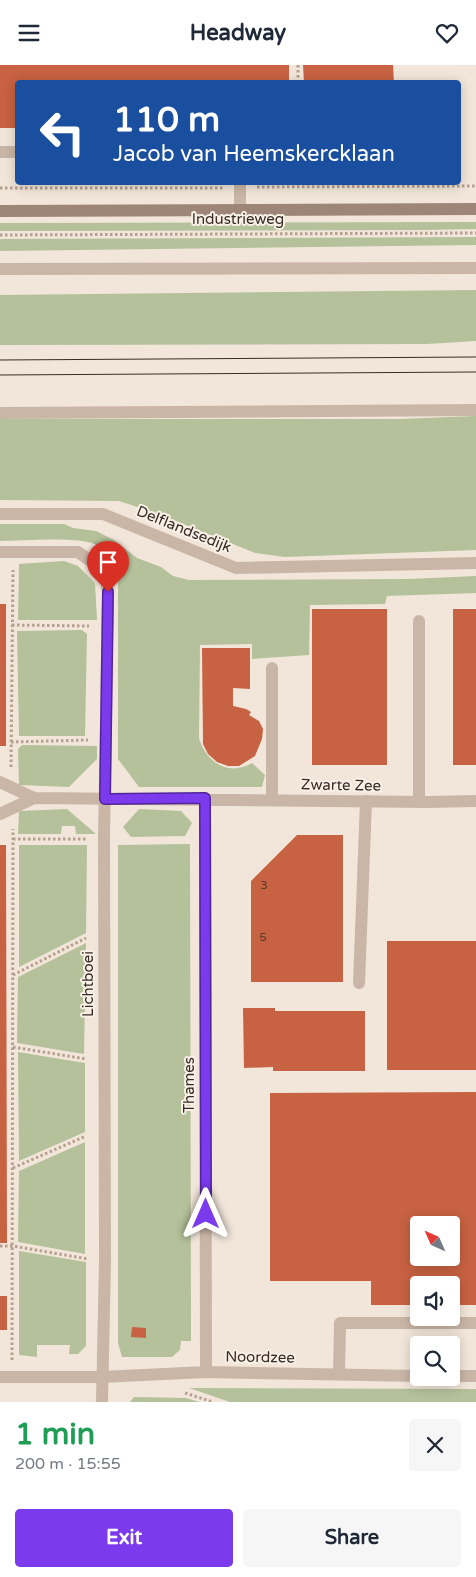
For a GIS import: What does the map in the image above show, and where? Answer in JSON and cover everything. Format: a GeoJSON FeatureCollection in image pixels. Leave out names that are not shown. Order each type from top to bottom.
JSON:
{"type":"FeatureCollection","features":[{"type":"Feature","properties":{"kind":"main road","name":"Industrieweg"},"geometry":{"type":"LineString","coordinates":[[0,211],[476,209]]}},
{"type":"Feature","properties":{"kind":"street"},"geometry":{"type":"LineString","coordinates":[[0,152],[15,152]]}},
{"type":"Feature","properties":{"kind":"street"},"geometry":{"type":"LineString","coordinates":[[240,185],[240,210]]}},
{"type":"Feature","properties":{"kind":"street"},"geometry":{"type":"LineString","coordinates":[[0,269],[476,268]]}},
{"type":"Feature","properties":{"kind":"street"},"geometry":{"type":"LineString","coordinates":[[0,413],[476,411]]}},
{"type":"Feature","properties":{"kind":"street","name":"Delflandsedijk"},"geometry":{"type":"LineString","coordinates":[[0,514],[103,514],[236,568],[476,563]]}},
{"type":"Feature","properties":{"kind":"street","name":"Lichtboei"},"geometry":{"type":"LineString","coordinates":[[6,552],[78,552],[105,571],[108,592],[104,839],[105,1262],[101,1377],[102,1402]]}},
{"type":"Feature","properties":{"kind":"street"},"geometry":{"type":"LineString","coordinates":[[419,621],[419,802]]}},
{"type":"Feature","properties":{"kind":"street"},"geometry":{"type":"LineString","coordinates":[[272,668],[272,800]]}},
{"type":"Feature","properties":{"kind":"street"},"geometry":{"type":"LineString","coordinates":[[5,785],[34,798]]}},
{"type":"Feature","properties":{"kind":"street"},"geometry":{"type":"LineString","coordinates":[[0,814],[34,798]]}},
{"type":"Feature","properties":{"kind":"street","name":"Zwarte Zee"},"geometry":{"type":"LineString","coordinates":[[34,798],[476,801]]}},
{"type":"Feature","properties":{"kind":"street","name":"Thames"},"geometry":{"type":"LineString","coordinates":[[205,798],[206,1372]]}},
{"type":"Feature","properties":{"kind":"street"},"geometry":{"type":"LineString","coordinates":[[359,983],[366,801]]}},
{"type":"Feature","properties":{"kind":"street"},"geometry":{"type":"LineString","coordinates":[[339,1374],[340,1323],[476,1323]]}},
{"type":"Feature","properties":{"kind":"street","name":"Noordzee"},"geometry":{"type":"LineString","coordinates":[[6,1377],[101,1377],[206,1372],[410,1376]]}},
{"type":"Feature","properties":{"kind":"street"},"geometry":{"type":"LineString","coordinates":[[460,1376],[476,1376]]}},
{"type":"Feature","properties":{"kind":"path"},"geometry":{"type":"LineString","coordinates":[[298,65],[298,80]]}},
{"type":"Feature","properties":{"kind":"path","name":"Industrieweg"},"geometry":{"type":"LineString","coordinates":[[0,235],[476,233]]}},
{"type":"Feature","properties":{"kind":"path"},"geometry":{"type":"LineString","coordinates":[[5,785],[11,742],[12,625],[6,552]]}},
{"type":"Feature","properties":{"kind":"path"},"geometry":{"type":"LineString","coordinates":[[12,625],[108,626]]}},
{"type":"Feature","properties":{"kind":"path"},"geometry":{"type":"LineString","coordinates":[[11,742],[106,739]]}},
{"type":"Feature","properties":{"kind":"path"},"geometry":{"type":"LineString","coordinates":[[6,1377],[13,1246],[12,809]]}},
{"type":"Feature","properties":{"kind":"path"},"geometry":{"type":"LineString","coordinates":[[13,839],[104,839]]}},
{"type":"Feature","properties":{"kind":"path"},"geometry":{"type":"LineString","coordinates":[[13,975],[105,928]]}},
{"type":"Feature","properties":{"kind":"path"},"geometry":{"type":"LineString","coordinates":[[13,1047],[104,1062]]}},
{"type":"Feature","properties":{"kind":"path"},"geometry":{"type":"LineString","coordinates":[[13,1168],[105,1128]]}},
{"type":"Feature","properties":{"kind":"path"},"geometry":{"type":"LineString","coordinates":[[0,1246],[13,1246],[105,1262]]}},
{"type":"Feature","properties":{"kind":"green space"},"geometry":{"type":"Polygon","coordinates":[[[476,222],[476,229],[0,231],[0,223],[476,222]]]}},
{"type":"Feature","properties":{"kind":"green space"},"geometry":{"type":"Polygon","coordinates":[[[476,237],[476,245],[0,251],[0,239],[476,237]]]}},
{"type":"Feature","properties":{"kind":"green space"},"geometry":{"type":"Polygon","coordinates":[[[476,290],[476,341],[427,344],[0,345],[0,295],[476,290]]]}},
{"type":"Feature","properties":{"kind":"green space"},"geometry":{"type":"Polygon","coordinates":[[[476,416],[476,550],[285,557],[255,553],[156,513],[119,501],[0,500],[0,419],[400,419],[476,416]]]}},
{"type":"Feature","properties":{"kind":"green space"},"geometry":{"type":"Polygon","coordinates":[[[0,524],[64,524],[73,528],[96,531],[114,540],[137,558],[161,567],[173,576],[189,580],[409,579],[476,576],[476,593],[387,596],[385,604],[310,605],[309,655],[252,659],[252,644],[200,645],[199,738],[202,747],[213,760],[227,768],[243,767],[252,763],[265,775],[262,787],[139,787],[118,759],[118,577],[114,563],[101,548],[88,542],[64,540],[0,541],[0,524]]]}},
{"type":"Feature","properties":{"kind":"green space"},"geometry":{"type":"Polygon","coordinates":[[[64,561],[78,566],[95,583],[97,620],[18,620],[19,564],[64,561]]]}},
{"type":"Feature","properties":{"kind":"green space"},"geometry":{"type":"Polygon","coordinates":[[[82,630],[87,634],[85,736],[19,736],[17,631],[82,630]]]}},
{"type":"Feature","properties":{"kind":"green space"},"geometry":{"type":"Polygon","coordinates":[[[22,745],[97,746],[97,759],[69,787],[19,785],[18,749],[22,745]]]}},
{"type":"Feature","properties":{"kind":"green space"},"geometry":{"type":"Polygon","coordinates":[[[67,809],[96,834],[76,834],[75,826],[62,826],[61,834],[18,834],[19,811],[67,809]]]}},
{"type":"Feature","properties":{"kind":"green space"},"geometry":{"type":"Polygon","coordinates":[[[139,809],[181,811],[192,823],[185,836],[131,837],[123,827],[139,809]]]}},
{"type":"Feature","properties":{"kind":"green space"},"geometry":{"type":"Polygon","coordinates":[[[190,844],[191,1341],[181,1341],[180,1350],[172,1357],[122,1357],[118,1343],[118,845],[190,844]]]}},
{"type":"Feature","properties":{"kind":"green space"},"geometry":{"type":"Polygon","coordinates":[[[19,845],[87,845],[86,933],[19,967],[19,845]]]}},
{"type":"Feature","properties":{"kind":"green space"},"geometry":{"type":"Polygon","coordinates":[[[86,943],[84,1054],[17,1043],[18,977],[86,943]]]}},
{"type":"Feature","properties":{"kind":"green space"},"geometry":{"type":"Polygon","coordinates":[[[18,1052],[85,1063],[85,1132],[19,1161],[18,1052]]]}},
{"type":"Feature","properties":{"kind":"green space"},"geometry":{"type":"Polygon","coordinates":[[[85,1142],[85,1254],[18,1242],[19,1171],[85,1142]]]}},
{"type":"Feature","properties":{"kind":"green space"},"geometry":{"type":"Polygon","coordinates":[[[19,1251],[86,1262],[86,1346],[78,1354],[69,1354],[70,1345],[37,1345],[37,1357],[19,1355],[19,1251]]]}},
{"type":"Feature","properties":{"kind":"green space"},"geometry":{"type":"Polygon","coordinates":[[[189,1388],[476,1389],[476,1402],[230,1402],[189,1388]]]}},
{"type":"Feature","properties":{"kind":"green space"},"geometry":{"type":"Polygon","coordinates":[[[134,1397],[186,1398],[199,1402],[130,1402],[134,1397]]]}},
{"type":"Feature","properties":{"kind":"building"},"geometry":{"type":"Polygon","coordinates":[[[0,65],[289,65],[289,80],[15,80],[15,128],[0,128],[0,65]]]}},
{"type":"Feature","properties":{"kind":"building"},"geometry":{"type":"Polygon","coordinates":[[[303,65],[393,65],[394,80],[304,80],[303,65]]]}},
{"type":"Feature","properties":{"kind":"building"},"geometry":{"type":"Polygon","coordinates":[[[0,604],[6,604],[6,746],[0,746],[0,604]]]}},
{"type":"Feature","properties":{"kind":"building"},"geometry":{"type":"Polygon","coordinates":[[[312,609],[387,609],[387,765],[312,765],[312,609]]]}},
{"type":"Feature","properties":{"kind":"building"},"geometry":{"type":"Polygon","coordinates":[[[453,609],[476,609],[476,765],[453,765],[453,609]]]}},
{"type":"Feature","properties":{"kind":"building"},"geometry":{"type":"Polygon","coordinates":[[[202,648],[250,648],[250,689],[233,688],[233,706],[251,712],[249,715],[259,721],[263,729],[262,739],[255,756],[239,766],[228,766],[217,762],[208,754],[203,744],[202,648]]]}},
{"type":"Feature","properties":{"kind":"building"},"geometry":{"type":"Polygon","coordinates":[[[297,835],[343,835],[343,982],[251,982],[251,881],[297,835]]]}},
{"type":"Feature","properties":{"kind":"building"},"geometry":{"type":"Polygon","coordinates":[[[0,845],[6,845],[7,1243],[0,1243],[0,845]]]}},
{"type":"Feature","properties":{"kind":"building"},"geometry":{"type":"Polygon","coordinates":[[[387,941],[476,941],[476,1070],[387,1070],[387,941]]]}},
{"type":"Feature","properties":{"kind":"building"},"geometry":{"type":"Polygon","coordinates":[[[243,1008],[275,1008],[275,1011],[365,1011],[365,1071],[273,1071],[273,1067],[244,1068],[243,1008]]]}},
{"type":"Feature","properties":{"kind":"building"},"geometry":{"type":"Polygon","coordinates":[[[476,1092],[476,1305],[460,1305],[460,1276],[410,1276],[410,1305],[371,1305],[371,1281],[270,1281],[270,1093],[476,1092]]]}},
{"type":"Feature","properties":{"kind":"building"},"geometry":{"type":"Polygon","coordinates":[[[0,1296],[7,1296],[7,1330],[0,1330],[0,1296]]]}},
{"type":"Feature","properties":{"kind":"building"},"geometry":{"type":"Polygon","coordinates":[[[132,1327],[146,1328],[146,1338],[131,1337],[132,1327]]]}},
{"type":"Feature","properties":{"kind":"tram line"},"geometry":{"type":"LineString","coordinates":[[0,360],[476,357]]}},
{"type":"Feature","properties":{"kind":"tram line"},"geometry":{"type":"LineString","coordinates":[[0,375],[476,372]]}},
{"type":"Feature","properties":{"kind":"route"},"geometry":{"type":"LineString","coordinates":[[108,592],[105,799],[205,798],[206,1214]]}}]}
